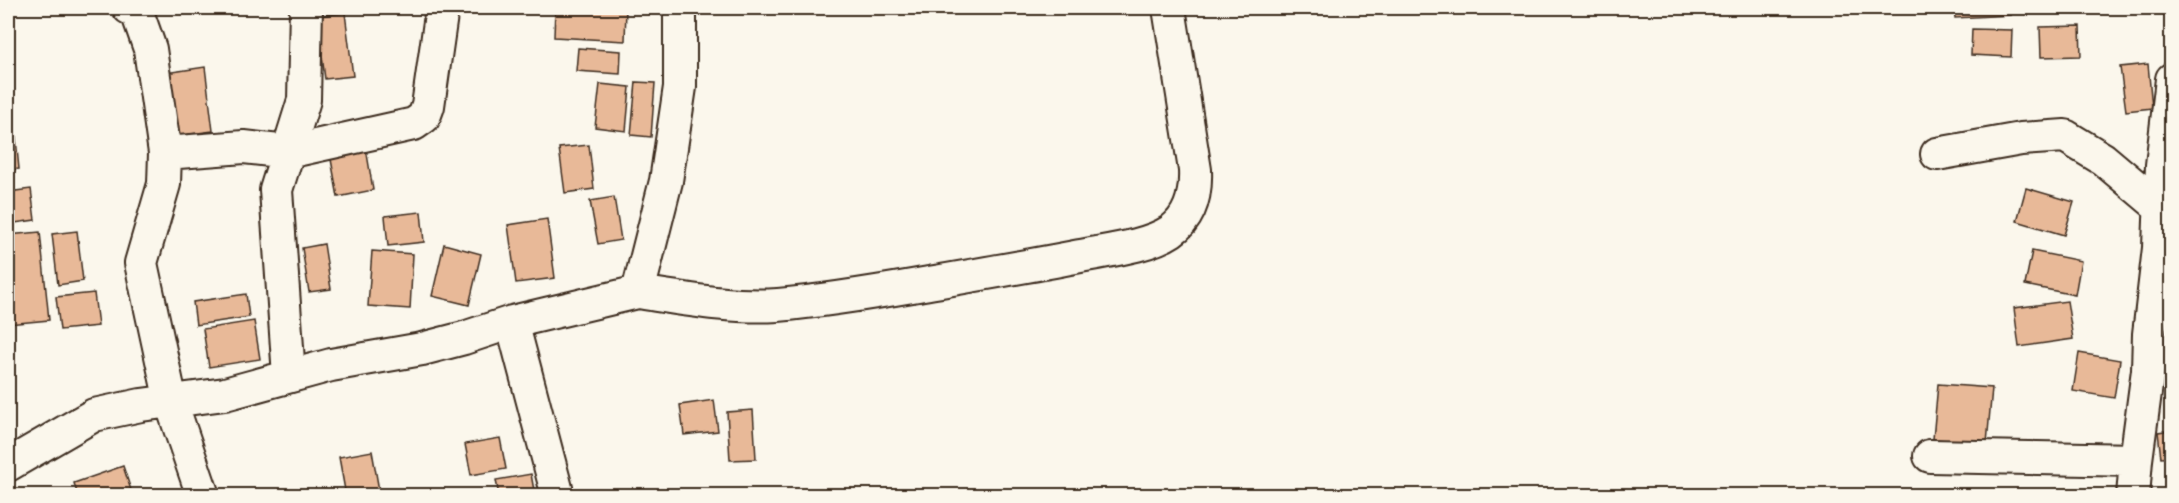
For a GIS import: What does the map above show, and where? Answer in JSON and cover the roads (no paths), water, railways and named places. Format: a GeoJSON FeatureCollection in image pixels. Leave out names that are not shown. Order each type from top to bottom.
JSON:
{"type":"FeatureCollection","features":[{"type":"Feature","properties":{"kind":"street"},"geometry":{"type":"LineString","coordinates":[[129,8],[137,12],[150,49],[165,153],[164,184],[141,263],[171,402],[203,495]]}},
{"type":"Feature","properties":{"kind":"street"},"geometry":{"type":"LineString","coordinates":[[289,376],[276,190],[304,100],[306,8]]}},
{"type":"Feature","properties":{"kind":"street"},"geometry":{"type":"LineString","coordinates":[[165,153],[244,147],[288,152],[414,124],[424,117],[428,106],[442,8]]}},
{"type":"Feature","properties":{"kind":"street"},"geometry":{"type":"LineString","coordinates":[[638,292],[666,181],[679,99],[680,8]]}},
{"type":"Feature","properties":{"kind":"street"},"geometry":{"type":"LineString","coordinates":[[8,465],[94,415],[141,405],[225,394],[331,365],[422,349],[512,322],[638,292],[714,303],[777,305],[873,293],[1013,269],[1137,244],[1160,237],[1173,230],[1190,208],[1196,190],[1195,170],[1168,8]]}},
{"type":"Feature","properties":{"kind":"street"},"geometry":{"type":"LineString","coordinates":[[2133,495],[2136,460],[2160,369],[2149,334],[2159,248],[2162,165],[2172,79]]}},
{"type":"Feature","properties":{"kind":"street"},"geometry":{"type":"LineString","coordinates":[[1937,154],[2020,139],[2065,136],[2103,159],[2160,207]]}},
{"type":"Feature","properties":{"kind":"street"},"geometry":{"type":"LineString","coordinates":[[512,322],[558,495]]}},
{"type":"Feature","properties":{"kind":"street"},"geometry":{"type":"LineString","coordinates":[[1930,456],[2136,460]]}}]}
